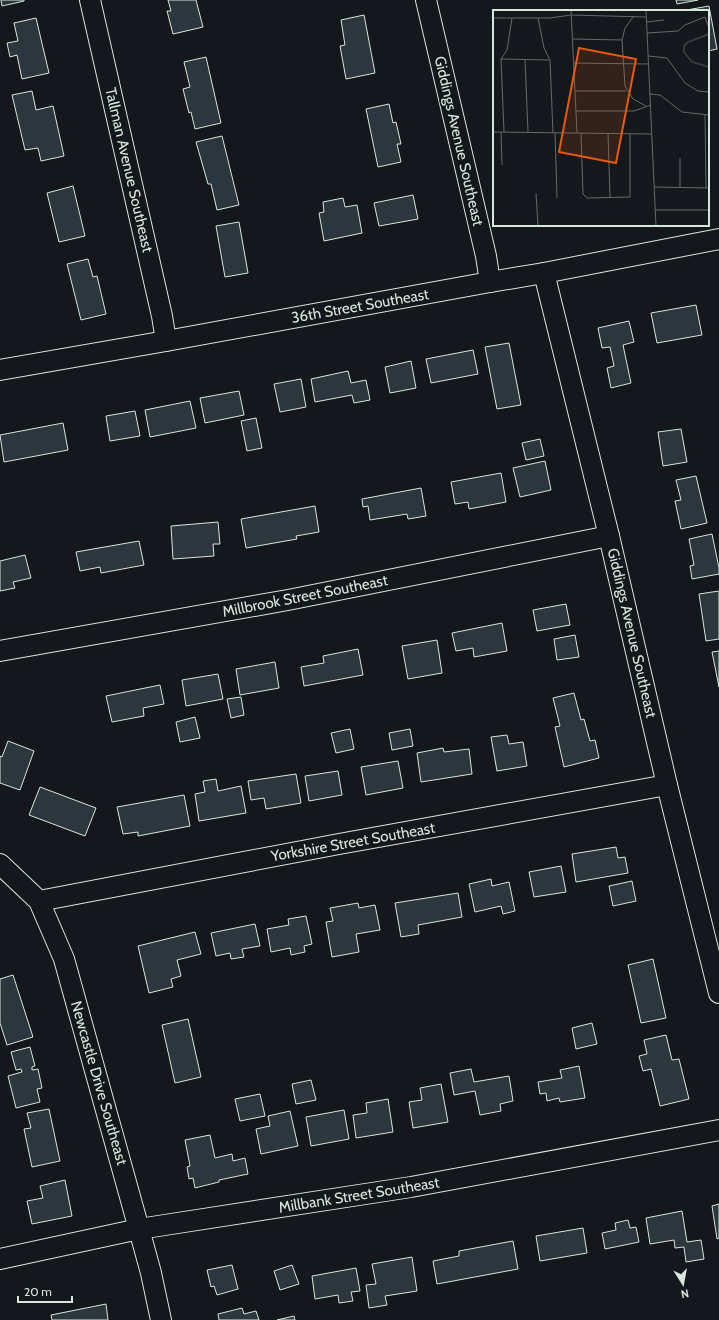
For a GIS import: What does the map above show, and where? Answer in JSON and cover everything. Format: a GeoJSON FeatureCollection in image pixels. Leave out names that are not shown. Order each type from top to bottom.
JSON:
{"type":"FeatureCollection","features":[{"type":"Feature","properties":{"kind":"street","name":"Tallman Avenue Southeast"},"geometry":{"type":"LineString","coordinates":[[90,0],[162,316],[166,341]]}},
{"type":"Feature","properties":{"kind":"street","name":"Giddings Avenue Southeast"},"geometry":{"type":"LineString","coordinates":[[426,0],[486,256],[490,282]]}},
{"type":"Feature","properties":{"kind":"street","name":"36th Street Southeast"},"geometry":{"type":"LineString","coordinates":[[0,370],[544,273],[719,239]]}},
{"type":"Feature","properties":{"kind":"street","name":"Giddings Avenue Southeast"},"geometry":{"type":"LineString","coordinates":[[544,273],[609,536],[667,785],[719,993]]}},
{"type":"Feature","properties":{"kind":"street","name":"Millbrook Street Southeast"},"geometry":{"type":"LineString","coordinates":[[0,651],[288,600],[609,536]]}},
{"type":"Feature","properties":{"kind":"street","name":"Yorkshire Street Southeast"},"geometry":{"type":"LineString","coordinates":[[40,901],[667,785]]}},
{"type":"Feature","properties":{"kind":"street","name":"Newcastle Drive Southeast"},"geometry":{"type":"LineString","coordinates":[[0,864],[40,901],[64,959],[151,1273],[161,1320]]}},
{"type":"Feature","properties":{"kind":"street","name":"Millbank Street Southeast"},"geometry":{"type":"LineString","coordinates":[[0,1260],[139,1229],[411,1187],[719,1130]]}},
{"type":"Feature","properties":{"kind":"building"},"geometry":{"type":"Polygon","coordinates":[[[1,0],[24,0],[24,1],[2,6],[1,0]]]}},
{"type":"Feature","properties":{"kind":"building"},"geometry":{"type":"Polygon","coordinates":[[[168,0],[196,0],[203,27],[173,34],[167,11],[171,11],[168,0]]]}},
{"type":"Feature","properties":{"kind":"building"},"geometry":{"type":"Polygon","coordinates":[[[676,0],[698,0],[677,4],[676,0]]]}},
{"type":"Feature","properties":{"kind":"building"},"geometry":{"type":"Polygon","coordinates":[[[709,6],[717,49],[709,51],[709,10],[687,10],[709,6]]]}},
{"type":"Feature","properties":{"kind":"building"},"geometry":{"type":"Polygon","coordinates":[[[364,15],[375,73],[346,79],[340,46],[345,45],[341,20],[364,15]]]}},
{"type":"Feature","properties":{"kind":"building"},"geometry":{"type":"Polygon","coordinates":[[[36,18],[49,73],[22,79],[17,55],[10,57],[7,43],[18,41],[14,23],[36,18]]]}},
{"type":"Feature","properties":{"kind":"building"},"geometry":{"type":"Polygon","coordinates":[[[206,57],[221,123],[195,129],[183,89],[190,87],[184,62],[206,57]]]}},
{"type":"Feature","properties":{"kind":"building"},"geometry":{"type":"Polygon","coordinates":[[[32,91],[36,110],[53,106],[64,156],[41,161],[38,148],[25,150],[12,95],[32,91]]]}},
{"type":"Feature","properties":{"kind":"building"},"geometry":{"type":"Polygon","coordinates":[[[389,104],[393,123],[396,122],[401,144],[397,144],[401,162],[378,167],[366,109],[389,104]]]}},
{"type":"Feature","properties":{"kind":"building"},"geometry":{"type":"Polygon","coordinates":[[[222,136],[239,205],[217,210],[211,184],[208,184],[196,142],[222,136]]]}},
{"type":"Feature","properties":{"kind":"building"},"geometry":{"type":"Polygon","coordinates":[[[73,186],[85,236],[59,242],[47,193],[73,186]]]}},
{"type":"Feature","properties":{"kind":"building"},"geometry":{"type":"Polygon","coordinates":[[[413,195],[418,219],[379,226],[374,203],[413,195]]]}},
{"type":"Feature","properties":{"kind":"building"},"geometry":{"type":"Polygon","coordinates":[[[343,198],[345,207],[357,205],[362,233],[324,241],[319,213],[324,212],[323,202],[343,198]]]}},
{"type":"Feature","properties":{"kind":"building"},"geometry":{"type":"Polygon","coordinates":[[[239,222],[248,273],[225,277],[216,226],[239,222]]]}},
{"type":"Feature","properties":{"kind":"building"},"geometry":{"type":"Polygon","coordinates":[[[88,259],[93,277],[97,276],[106,314],[81,320],[67,264],[88,259]]]}},
{"type":"Feature","properties":{"kind":"building"},"geometry":{"type":"Polygon","coordinates":[[[696,305],[702,335],[657,343],[651,313],[696,305]]]}},
{"type":"Feature","properties":{"kind":"building"},"geometry":{"type":"Polygon","coordinates":[[[629,321],[634,342],[623,345],[631,383],[611,388],[607,368],[614,366],[610,347],[602,348],[598,328],[629,321]]]}},
{"type":"Feature","properties":{"kind":"building"},"geometry":{"type":"Polygon","coordinates":[[[509,343],[521,405],[497,409],[485,347],[509,343]]]}},
{"type":"Feature","properties":{"kind":"building"},"geometry":{"type":"Polygon","coordinates":[[[473,350],[478,374],[431,383],[426,359],[473,350]]]}},
{"type":"Feature","properties":{"kind":"building"},"geometry":{"type":"Polygon","coordinates":[[[411,361],[416,388],[390,393],[385,367],[411,361]]]}},
{"type":"Feature","properties":{"kind":"building"},"geometry":{"type":"Polygon","coordinates":[[[348,371],[351,383],[366,380],[370,400],[354,403],[352,395],[315,402],[311,379],[348,371]]]}},
{"type":"Feature","properties":{"kind":"building"},"geometry":{"type":"Polygon","coordinates":[[[301,379],[306,407],[280,412],[274,384],[301,379]]]}},
{"type":"Feature","properties":{"kind":"building"},"geometry":{"type":"Polygon","coordinates":[[[239,391],[244,415],[205,423],[200,398],[239,391]]]}},
{"type":"Feature","properties":{"kind":"building"},"geometry":{"type":"Polygon","coordinates":[[[190,401],[196,428],[150,437],[145,410],[190,401]]]}},
{"type":"Feature","properties":{"kind":"building"},"geometry":{"type":"Polygon","coordinates":[[[135,411],[140,436],[110,441],[106,416],[135,411]]]}},
{"type":"Feature","properties":{"kind":"building"},"geometry":{"type":"Polygon","coordinates":[[[256,418],[262,448],[247,451],[241,421],[256,418]]]}},
{"type":"Feature","properties":{"kind":"building"},"geometry":{"type":"Polygon","coordinates":[[[63,423],[68,450],[4,462],[0,435],[63,423]]]}},
{"type":"Feature","properties":{"kind":"building"},"geometry":{"type":"Polygon","coordinates":[[[681,429],[687,462],[663,466],[658,432],[681,429]]]}},
{"type":"Feature","properties":{"kind":"building"},"geometry":{"type":"Polygon","coordinates":[[[540,439],[544,456],[526,460],[522,443],[540,439]]]}},
{"type":"Feature","properties":{"kind":"building"},"geometry":{"type":"Polygon","coordinates":[[[545,461],[551,490],[520,497],[513,468],[545,461]]]}},
{"type":"Feature","properties":{"kind":"building"},"geometry":{"type":"Polygon","coordinates":[[[501,473],[506,502],[469,509],[468,502],[455,504],[451,482],[501,473]]]}},
{"type":"Feature","properties":{"kind":"building"},"geometry":{"type":"Polygon","coordinates":[[[696,476],[707,523],[681,529],[675,501],[681,500],[676,480],[696,476]]]}},
{"type":"Feature","properties":{"kind":"building"},"geometry":{"type":"Polygon","coordinates":[[[421,488],[426,516],[408,519],[407,514],[370,520],[368,506],[363,507],[362,499],[421,488]]]}},
{"type":"Feature","properties":{"kind":"building"},"geometry":{"type":"Polygon","coordinates":[[[315,506],[319,532],[296,536],[297,539],[246,548],[241,519],[315,506]]]}},
{"type":"Feature","properties":{"kind":"building"},"geometry":{"type":"Polygon","coordinates":[[[218,522],[220,544],[213,544],[214,556],[173,559],[171,526],[218,522]]]}},
{"type":"Feature","properties":{"kind":"building"},"geometry":{"type":"Polygon","coordinates":[[[712,534],[719,574],[692,579],[690,566],[694,565],[689,539],[712,534]]]}},
{"type":"Feature","properties":{"kind":"building"},"geometry":{"type":"Polygon","coordinates":[[[139,541],[144,565],[101,573],[100,567],[80,571],[76,552],[139,541]]]}},
{"type":"Feature","properties":{"kind":"building"},"geometry":{"type":"Polygon","coordinates":[[[25,555],[31,578],[13,582],[15,588],[0,591],[0,561],[25,555]]]}},
{"type":"Feature","properties":{"kind":"building"},"geometry":{"type":"Polygon","coordinates":[[[719,591],[719,639],[706,641],[699,594],[719,591]]]}},
{"type":"Feature","properties":{"kind":"building"},"geometry":{"type":"Polygon","coordinates":[[[566,604],[570,625],[537,631],[533,610],[566,604]]]}},
{"type":"Feature","properties":{"kind":"building"},"geometry":{"type":"Polygon","coordinates":[[[502,623],[507,651],[474,657],[473,648],[456,651],[452,633],[502,623]]]}},
{"type":"Feature","properties":{"kind":"building"},"geometry":{"type":"Polygon","coordinates":[[[575,635],[579,657],[557,660],[554,639],[575,635]]]}},
{"type":"Feature","properties":{"kind":"building"},"geometry":{"type":"Polygon","coordinates":[[[437,640],[442,673],[408,679],[402,646],[437,640]]]}},
{"type":"Feature","properties":{"kind":"building"},"geometry":{"type":"Polygon","coordinates":[[[358,649],[363,675],[304,686],[301,667],[324,663],[323,656],[358,649]]]}},
{"type":"Feature","properties":{"kind":"building"},"geometry":{"type":"Polygon","coordinates":[[[719,651],[719,687],[712,652],[719,651]]]}},
{"type":"Feature","properties":{"kind":"building"},"geometry":{"type":"Polygon","coordinates":[[[275,662],[279,688],[240,695],[236,669],[275,662]]]}},
{"type":"Feature","properties":{"kind":"building"},"geometry":{"type":"Polygon","coordinates":[[[218,674],[223,699],[186,706],[182,680],[218,674]]]}},
{"type":"Feature","properties":{"kind":"building"},"geometry":{"type":"Polygon","coordinates":[[[160,685],[164,704],[143,708],[144,716],[112,722],[106,696],[160,685]]]}},
{"type":"Feature","properties":{"kind":"building"},"geometry":{"type":"Polygon","coordinates":[[[574,693],[581,720],[584,719],[590,741],[595,740],[599,758],[564,767],[555,727],[560,726],[553,698],[574,693]]]}},
{"type":"Feature","properties":{"kind":"building"},"geometry":{"type":"Polygon","coordinates":[[[241,697],[244,715],[231,718],[227,699],[241,697]]]}},
{"type":"Feature","properties":{"kind":"building"},"geometry":{"type":"Polygon","coordinates":[[[195,717],[200,738],[180,742],[176,722],[195,717]]]}},
{"type":"Feature","properties":{"kind":"building"},"geometry":{"type":"Polygon","coordinates":[[[350,729],[354,749],[336,753],[331,733],[350,729]]]}},
{"type":"Feature","properties":{"kind":"building"},"geometry":{"type":"Polygon","coordinates":[[[410,729],[413,746],[392,750],[389,733],[410,729]]]}},
{"type":"Feature","properties":{"kind":"building"},"geometry":{"type":"Polygon","coordinates":[[[507,735],[509,744],[523,742],[527,766],[497,771],[491,737],[507,735]]]}},
{"type":"Feature","properties":{"kind":"building"},"geometry":{"type":"Polygon","coordinates":[[[8,741],[34,751],[20,790],[0,783],[0,756],[2,757],[8,741]]]}},
{"type":"Feature","properties":{"kind":"building"},"geometry":{"type":"Polygon","coordinates":[[[443,748],[444,752],[469,749],[472,774],[421,782],[417,753],[443,748]]]}},
{"type":"Feature","properties":{"kind":"building"},"geometry":{"type":"Polygon","coordinates":[[[398,761],[403,788],[366,795],[361,767],[398,761]]]}},
{"type":"Feature","properties":{"kind":"building"},"geometry":{"type":"Polygon","coordinates":[[[338,771],[342,795],[309,801],[305,776],[338,771]]]}},
{"type":"Feature","properties":{"kind":"building"},"geometry":{"type":"Polygon","coordinates":[[[296,774],[301,803],[266,809],[264,798],[251,800],[248,781],[296,774]]]}},
{"type":"Feature","properties":{"kind":"building"},"geometry":{"type":"Polygon","coordinates":[[[216,779],[218,791],[241,786],[246,813],[199,821],[195,794],[205,792],[203,781],[216,779]]]}},
{"type":"Feature","properties":{"kind":"building"},"geometry":{"type":"Polygon","coordinates":[[[40,787],[96,808],[85,836],[29,815],[40,787]]]}},
{"type":"Feature","properties":{"kind":"building"},"geometry":{"type":"Polygon","coordinates":[[[184,795],[190,826],[138,836],[138,832],[123,834],[117,807],[184,795]]]}},
{"type":"Feature","properties":{"kind":"building"},"geometry":{"type":"Polygon","coordinates":[[[616,847],[618,858],[625,857],[628,873],[576,882],[572,854],[616,847]]]}},
{"type":"Feature","properties":{"kind":"building"},"geometry":{"type":"Polygon","coordinates":[[[561,866],[566,892],[534,897],[529,872],[561,866]]]}},
{"type":"Feature","properties":{"kind":"building"},"geometry":{"type":"Polygon","coordinates":[[[491,879],[492,886],[509,882],[515,911],[503,914],[501,906],[475,912],[469,884],[491,879]]]}},
{"type":"Feature","properties":{"kind":"building"},"geometry":{"type":"Polygon","coordinates":[[[632,881],[636,901],[613,906],[609,886],[632,881]]]}},
{"type":"Feature","properties":{"kind":"building"},"geometry":{"type":"Polygon","coordinates":[[[458,893],[462,917],[418,925],[419,934],[401,937],[395,903],[458,893]]]}},
{"type":"Feature","properties":{"kind":"building"},"geometry":{"type":"Polygon","coordinates":[[[358,903],[359,908],[375,905],[380,930],[356,934],[359,952],[332,957],[326,922],[333,921],[330,908],[358,903]]]}},
{"type":"Feature","properties":{"kind":"building"},"geometry":{"type":"Polygon","coordinates":[[[306,916],[312,944],[304,946],[305,952],[291,955],[290,948],[271,952],[267,929],[289,925],[288,919],[306,916]]]}},
{"type":"Feature","properties":{"kind":"building"},"geometry":{"type":"Polygon","coordinates":[[[255,924],[260,946],[242,949],[244,957],[231,959],[230,953],[216,956],[211,933],[255,924]]]}},
{"type":"Feature","properties":{"kind":"building"},"geometry":{"type":"Polygon","coordinates":[[[195,932],[201,954],[177,960],[181,976],[171,979],[173,987],[149,993],[138,946],[195,932]]]}},
{"type":"Feature","properties":{"kind":"building"},"geometry":{"type":"Polygon","coordinates":[[[653,959],[666,1018],[641,1023],[628,965],[653,959]]]}},
{"type":"Feature","properties":{"kind":"building"},"geometry":{"type":"Polygon","coordinates":[[[13,975],[33,1037],[7,1045],[0,1023],[0,979],[13,975]]]}},
{"type":"Feature","properties":{"kind":"building"},"geometry":{"type":"Polygon","coordinates":[[[188,1019],[201,1077],[175,1083],[162,1025],[188,1019]]]}},
{"type":"Feature","properties":{"kind":"building"},"geometry":{"type":"Polygon","coordinates":[[[592,1023],[597,1044],[576,1049],[572,1028],[592,1023]]]}},
{"type":"Feature","properties":{"kind":"building"},"geometry":{"type":"Polygon","coordinates":[[[666,1035],[672,1060],[679,1059],[689,1099],[660,1106],[651,1069],[643,1071],[639,1056],[647,1054],[644,1040],[666,1035]]]}},
{"type":"Feature","properties":{"kind":"building"},"geometry":{"type":"Polygon","coordinates":[[[30,1047],[35,1066],[32,1067],[32,1070],[38,1069],[42,1088],[37,1089],[40,1102],[16,1108],[8,1076],[22,1072],[21,1069],[16,1070],[11,1052],[30,1047]]]}},
{"type":"Feature","properties":{"kind":"building"},"geometry":{"type":"Polygon","coordinates":[[[579,1066],[585,1098],[560,1102],[559,1098],[547,1101],[546,1093],[540,1094],[538,1082],[562,1078],[560,1070],[579,1066]]]}},
{"type":"Feature","properties":{"kind":"building"},"geometry":{"type":"Polygon","coordinates":[[[471,1069],[474,1082],[509,1076],[513,1101],[500,1104],[501,1111],[480,1115],[475,1091],[454,1095],[450,1073],[471,1069]]]}},
{"type":"Feature","properties":{"kind":"building"},"geometry":{"type":"Polygon","coordinates":[[[311,1080],[316,1100],[296,1104],[292,1084],[311,1080]]]}},
{"type":"Feature","properties":{"kind":"building"},"geometry":{"type":"Polygon","coordinates":[[[441,1084],[448,1122],[413,1128],[409,1102],[422,1100],[420,1088],[441,1084]]]}},
{"type":"Feature","properties":{"kind":"building"},"geometry":{"type":"Polygon","coordinates":[[[260,1094],[265,1116],[240,1121],[235,1099],[260,1094]]]}},
{"type":"Feature","properties":{"kind":"building"},"geometry":{"type":"Polygon","coordinates":[[[388,1099],[393,1132],[356,1138],[353,1115],[367,1113],[366,1103],[388,1099]]]}},
{"type":"Feature","properties":{"kind":"building"},"geometry":{"type":"Polygon","coordinates":[[[49,1109],[60,1161],[32,1167],[24,1129],[31,1128],[27,1113],[49,1109]]]}},
{"type":"Feature","properties":{"kind":"building"},"geometry":{"type":"Polygon","coordinates":[[[344,1110],[349,1139],[311,1146],[306,1117],[344,1110]]]}},
{"type":"Feature","properties":{"kind":"building"},"geometry":{"type":"Polygon","coordinates":[[[290,1111],[298,1146],[261,1154],[256,1129],[270,1126],[268,1116],[290,1111]]]}},
{"type":"Feature","properties":{"kind":"building"},"geometry":{"type":"Polygon","coordinates":[[[210,1135],[215,1158],[232,1154],[233,1161],[245,1158],[248,1174],[219,1180],[219,1182],[195,1188],[193,1178],[189,1179],[187,1167],[190,1166],[185,1140],[210,1135]]]}},
{"type":"Feature","properties":{"kind":"building"},"geometry":{"type":"Polygon","coordinates":[[[65,1180],[72,1216],[32,1224],[27,1201],[43,1198],[40,1186],[65,1180]]]}},
{"type":"Feature","properties":{"kind":"building"},"geometry":{"type":"Polygon","coordinates":[[[719,1204],[719,1238],[717,1239],[712,1206],[719,1204]]]}},
{"type":"Feature","properties":{"kind":"building"},"geometry":{"type":"Polygon","coordinates":[[[682,1211],[687,1242],[701,1240],[704,1259],[686,1262],[684,1247],[675,1248],[674,1240],[650,1244],[646,1218],[682,1211]]]}},
{"type":"Feature","properties":{"kind":"building"},"geometry":{"type":"Polygon","coordinates":[[[628,1220],[630,1228],[636,1227],[639,1242],[605,1249],[602,1233],[616,1230],[615,1223],[628,1220]]]}},
{"type":"Feature","properties":{"kind":"building"},"geometry":{"type":"Polygon","coordinates":[[[583,1228],[587,1253],[540,1261],[536,1236],[583,1228]]]}},
{"type":"Feature","properties":{"kind":"building"},"geometry":{"type":"Polygon","coordinates":[[[513,1241],[518,1269],[437,1284],[433,1261],[459,1256],[459,1251],[513,1241]]]}},
{"type":"Feature","properties":{"kind":"building"},"geometry":{"type":"Polygon","coordinates":[[[412,1257],[417,1291],[385,1296],[387,1305],[369,1308],[366,1285],[376,1284],[372,1264],[412,1257]]]}},
{"type":"Feature","properties":{"kind":"building"},"geometry":{"type":"Polygon","coordinates":[[[232,1265],[238,1289],[217,1295],[214,1286],[211,1287],[207,1270],[232,1265]]]}},
{"type":"Feature","properties":{"kind":"building"},"geometry":{"type":"Polygon","coordinates":[[[292,1265],[299,1284],[280,1290],[274,1271],[292,1265]]]}},
{"type":"Feature","properties":{"kind":"building"},"geometry":{"type":"Polygon","coordinates":[[[356,1268],[360,1291],[351,1292],[353,1301],[339,1303],[338,1295],[315,1299],[312,1276],[356,1268]]]}},
{"type":"Feature","properties":{"kind":"building"},"geometry":{"type":"Polygon","coordinates":[[[106,1304],[108,1320],[52,1320],[51,1315],[106,1304]]]}},
{"type":"Feature","properties":{"kind":"building"},"geometry":{"type":"Polygon","coordinates":[[[242,1308],[244,1314],[256,1311],[259,1320],[219,1320],[218,1314],[242,1308]]]}},
{"type":"Feature","properties":{"kind":"building"},"geometry":{"type":"Polygon","coordinates":[[[294,1316],[295,1320],[277,1320],[294,1316]]]}}]}
